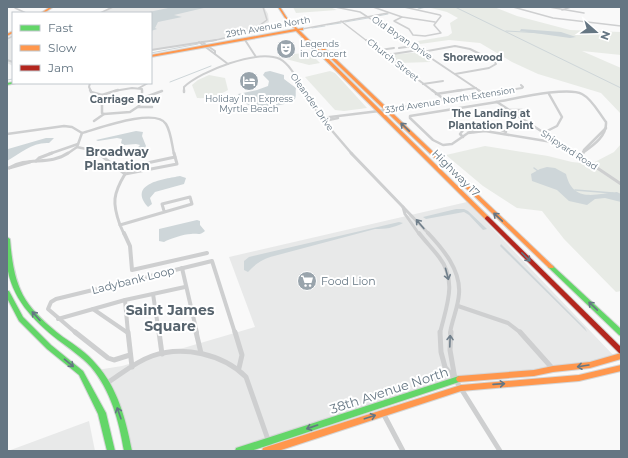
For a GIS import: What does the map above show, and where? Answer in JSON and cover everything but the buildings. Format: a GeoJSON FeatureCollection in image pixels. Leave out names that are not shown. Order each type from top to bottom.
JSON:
{"type":"FeatureCollection","features":[{"type":"Feature","properties":{"kind":"main road"},"geometry":{"type":"LineString","coordinates":[[48,12],[57,7]]}},
{"type":"Feature","properties":{"kind":"main road","name":"Highway 17"},"geometry":{"type":"LineString","coordinates":[[279,7],[288,21],[386,110],[621,333]]}},
{"type":"Feature","properties":{"kind":"main road","name":"Highway 17"},"geometry":{"type":"LineString","coordinates":[[284,7],[299,30],[377,111],[621,351]]}},
{"type":"Feature","properties":{"kind":"main road","name":"29th Avenue North"},"geometry":{"type":"LineString","coordinates":[[204,44],[299,30]]}},
{"type":"Feature","properties":{"kind":"main road","name":"29th Avenue North"},"geometry":{"type":"LineString","coordinates":[[152,55],[204,44],[299,30]]}},
{"type":"Feature","properties":{"kind":"main road"},"geometry":{"type":"LineString","coordinates":[[7,239],[10,272],[15,287],[25,303],[46,327],[77,351],[97,370],[107,383],[121,417],[128,451]]}},
{"type":"Feature","properties":{"kind":"main road"},"geometry":{"type":"LineString","coordinates":[[7,293],[22,319],[49,347],[80,373],[102,413],[111,451]]}},
{"type":"Feature","properties":{"kind":"main road","name":"38th Avenue North"},"geometry":{"type":"LineString","coordinates":[[239,451],[455,379],[534,373],[553,369],[590,365],[621,356]]}},
{"type":"Feature","properties":{"kind":"main road","name":"38th Avenue North"},"geometry":{"type":"LineString","coordinates":[[270,450],[460,388],[579,378],[621,368]]}},
{"type":"Feature","properties":{"kind":"street"},"geometry":{"type":"LineString","coordinates":[[102,12],[113,7]]}},
{"type":"Feature","properties":{"kind":"street","name":"Old Bryan Drive"},"geometry":{"type":"LineString","coordinates":[[335,7],[360,12],[369,16],[484,94]]}},
{"type":"Feature","properties":{"kind":"street"},"geometry":{"type":"LineString","coordinates":[[373,7],[402,17],[435,22]]}},
{"type":"Feature","properties":{"kind":"street"},"geometry":{"type":"LineString","coordinates":[[404,7],[440,15],[441,16],[435,22]]}},
{"type":"Feature","properties":{"kind":"street"},"geometry":{"type":"LineString","coordinates":[[513,7],[556,20],[621,26]]}},
{"type":"Feature","properties":{"kind":"street"},"geometry":{"type":"LineString","coordinates":[[549,7],[584,13]]}},
{"type":"Feature","properties":{"kind":"street"},"geometry":{"type":"LineString","coordinates":[[562,10],[571,7]]}},
{"type":"Feature","properties":{"kind":"street"},"geometry":{"type":"LineString","coordinates":[[15,8],[24,12]]}},
{"type":"Feature","properties":{"kind":"street"},"geometry":{"type":"LineString","coordinates":[[152,50],[204,44],[261,26],[267,19],[262,8]]}},
{"type":"Feature","properties":{"kind":"street","name":"29th Avenue North"},"geometry":{"type":"LineString","coordinates":[[299,30],[387,13]]}},
{"type":"Feature","properties":{"kind":"street"},"geometry":{"type":"LineString","coordinates":[[402,17],[394,21],[406,26],[411,34],[417,36],[441,34],[435,27],[435,22]]}},
{"type":"Feature","properties":{"kind":"street","name":"Church Street"},"geometry":{"type":"LineString","coordinates":[[342,21],[445,100]]}},
{"type":"Feature","properties":{"kind":"street"},"geometry":{"type":"LineString","coordinates":[[246,39],[256,57]]}},
{"type":"Feature","properties":{"kind":"street"},"geometry":{"type":"LineString","coordinates":[[204,44],[221,60],[228,64]]}},
{"type":"Feature","properties":{"kind":"street"},"geometry":{"type":"LineString","coordinates":[[399,48],[413,46]]}},
{"type":"Feature","properties":{"kind":"street"},"geometry":{"type":"LineString","coordinates":[[386,54],[441,50],[448,46],[461,47],[473,50],[494,61],[496,64],[490,68],[455,74]]}},
{"type":"Feature","properties":{"kind":"street"},"geometry":{"type":"LineString","coordinates":[[380,50],[394,48]]}},
{"type":"Feature","properties":{"kind":"street","name":"Oleander Drive"},"geometry":{"type":"LineString","coordinates":[[184,92],[184,87],[191,80],[228,64],[256,57],[275,58],[287,64],[323,120],[366,169],[415,218],[452,264],[458,278],[459,294],[458,306],[450,340],[451,354],[455,369],[455,379]]}},
{"type":"Feature","properties":{"kind":"street"},"geometry":{"type":"LineString","coordinates":[[424,84],[443,81]]}},
{"type":"Feature","properties":{"kind":"street"},"geometry":{"type":"LineString","coordinates":[[90,84],[89,87],[91,92],[102,95],[118,90],[139,88],[146,84]]}},
{"type":"Feature","properties":{"kind":"street","name":"33rd Avenue North Extension"},"geometry":{"type":"LineString","coordinates":[[323,120],[522,88],[523,87],[521,85]]}},
{"type":"Feature","properties":{"kind":"street"},"geometry":{"type":"LineString","coordinates":[[139,88],[142,89],[142,93]]}},
{"type":"Feature","properties":{"kind":"street"},"geometry":{"type":"LineString","coordinates":[[436,94],[476,88]]}},
{"type":"Feature","properties":{"kind":"street"},"geometry":{"type":"LineString","coordinates":[[558,143],[552,144],[490,131],[475,132],[456,140],[449,145],[437,142],[410,118],[410,116],[436,114],[556,92],[565,91],[582,94],[606,122],[607,126],[605,133],[594,142],[588,151],[579,156]]}},
{"type":"Feature","properties":{"kind":"street"},"geometry":{"type":"LineString","coordinates":[[138,107],[140,99],[162,92]]}},
{"type":"Feature","properties":{"kind":"street"},"geometry":{"type":"LineString","coordinates":[[544,134],[547,131],[553,130],[562,117],[549,94]]}},
{"type":"Feature","properties":{"kind":"street"},"geometry":{"type":"LineString","coordinates":[[102,95],[102,113],[104,114]]}},
{"type":"Feature","properties":{"kind":"street","name":"Shipyard Road"},"geometry":{"type":"LineString","coordinates":[[497,102],[621,184]]}},
{"type":"Feature","properties":{"kind":"street"},"geometry":{"type":"LineString","coordinates":[[94,121],[104,114],[130,112],[138,107],[152,107]]}},
{"type":"Feature","properties":{"kind":"street"},"geometry":{"type":"LineString","coordinates":[[510,110],[522,110],[515,113]]}},
{"type":"Feature","properties":{"kind":"street"},"geometry":{"type":"LineString","coordinates":[[7,134],[64,126],[72,127],[82,133],[143,117],[159,119],[166,124],[177,164],[125,174],[117,185],[114,195],[114,209],[130,246],[132,270],[207,253]]}},
{"type":"Feature","properties":{"kind":"street"},"geometry":{"type":"LineString","coordinates":[[463,137],[461,132],[464,128],[475,132]]}},
{"type":"Feature","properties":{"kind":"street"},"geometry":{"type":"LineString","coordinates":[[10,167],[28,162],[56,160],[78,146],[82,133]]}},
{"type":"Feature","properties":{"kind":"street"},"geometry":{"type":"LineString","coordinates":[[36,161],[39,158],[78,146],[95,151],[125,174]]}},
{"type":"Feature","properties":{"kind":"street"},"geometry":{"type":"LineString","coordinates":[[119,169],[175,157]]}},
{"type":"Feature","properties":{"kind":"street"},"geometry":{"type":"LineString","coordinates":[[10,167],[28,162]]}},
{"type":"Feature","properties":{"kind":"street"},"geometry":{"type":"LineString","coordinates":[[120,225],[192,204],[190,197],[162,204],[164,211]]}},
{"type":"Feature","properties":{"kind":"street","name":"Oleander Drive"},"geometry":{"type":"LineString","coordinates":[[403,207],[405,214],[447,271],[450,294],[440,333],[441,352],[445,367],[455,379],[500,451]]}},
{"type":"Feature","properties":{"kind":"street","name":"Ladybank Loop"},"geometry":{"type":"LineString","coordinates":[[130,355],[114,360],[108,358],[58,319],[48,309],[51,302],[56,299],[212,261],[242,355],[239,368]]}},
{"type":"Feature","properties":{"kind":"street"},"geometry":{"type":"LineString","coordinates":[[182,268],[185,287],[201,353]]}},
{"type":"Feature","properties":{"kind":"street"},"geometry":{"type":"LineString","coordinates":[[58,319],[125,300],[185,287]]}},
{"type":"Feature","properties":{"kind":"street"},"geometry":{"type":"LineString","coordinates":[[153,294],[162,354]]}},
{"type":"Feature","properties":{"kind":"street"},"geometry":{"type":"LineString","coordinates":[[125,300],[132,367]]}},
{"type":"Feature","properties":{"kind":"street"},"geometry":{"type":"LineString","coordinates":[[458,306],[508,323],[523,335],[553,369]]}},
{"type":"Feature","properties":{"kind":"street"},"geometry":{"type":"LineString","coordinates":[[93,309],[128,333]]}},
{"type":"Feature","properties":{"kind":"street"},"geometry":{"type":"LineString","coordinates":[[107,383],[132,367],[151,357],[162,354],[176,352],[201,353],[210,355],[239,368],[246,377],[269,442],[270,450]]}},
{"type":"Feature","properties":{"kind":"street"},"geometry":{"type":"LineString","coordinates":[[383,413],[403,451]]}},
{"type":"Feature","properties":{"kind":"shaded area"},"geometry":{"type":"Polygon","coordinates":[[[110,7],[264,7],[268,14],[269,22],[256,30],[238,35],[152,51],[152,12],[103,12],[110,7]]]}},
{"type":"Feature","properties":{"kind":"shaded area"},"geometry":{"type":"Polygon","coordinates":[[[173,7],[208,7],[174,15],[182,17],[158,22],[155,28],[157,29],[152,31],[152,12],[149,12],[173,7]]]}},
{"type":"Feature","properties":{"kind":"shaded area"},"geometry":{"type":"Polygon","coordinates":[[[293,7],[330,7],[337,10],[296,13],[293,7]]]}},
{"type":"Feature","properties":{"kind":"shaded area"},"geometry":{"type":"Polygon","coordinates":[[[427,7],[494,7],[517,16],[570,30],[621,32],[621,55],[582,51],[621,68],[621,114],[601,93],[538,74],[512,62],[480,43],[449,40],[420,44],[418,41],[448,36],[452,33],[450,23],[458,18],[447,12],[427,7]]]}},
{"type":"Feature","properties":{"kind":"shaded area"},"geometry":{"type":"Polygon","coordinates":[[[521,29],[561,32],[576,37],[570,38],[520,31],[521,29]]]}},
{"type":"Feature","properties":{"kind":"shaded area"},"geometry":{"type":"Polygon","coordinates":[[[12,35],[12,66],[7,63],[7,38],[12,35]]]}},
{"type":"Feature","properties":{"kind":"shaded area"},"geometry":{"type":"Polygon","coordinates":[[[423,52],[430,62],[399,63],[386,55],[423,52]]]}},
{"type":"Feature","properties":{"kind":"shaded area"},"geometry":{"type":"Polygon","coordinates":[[[305,53],[311,54],[320,63],[309,65],[278,57],[282,55],[305,53]]]}},
{"type":"Feature","properties":{"kind":"shaded area"},"geometry":{"type":"Polygon","coordinates":[[[270,71],[284,75],[284,79],[296,88],[295,99],[291,102],[266,107],[255,107],[245,103],[238,94],[268,86],[269,81],[263,75],[265,72],[270,71]]]}},
{"type":"Feature","properties":{"kind":"shaded area"},"geometry":{"type":"Polygon","coordinates":[[[330,71],[335,73],[367,108],[344,111],[335,110],[305,77],[330,71]]]}},
{"type":"Feature","properties":{"kind":"shaded area"},"geometry":{"type":"Polygon","coordinates":[[[209,75],[225,78],[228,90],[221,94],[205,98],[197,98],[192,85],[198,80],[209,75]]]}},
{"type":"Feature","properties":{"kind":"shaded area"},"geometry":{"type":"Polygon","coordinates":[[[136,131],[143,132],[142,136],[146,146],[143,152],[134,156],[132,154],[140,145],[124,145],[121,143],[122,139],[117,138],[96,140],[136,131]]]}},
{"type":"Feature","properties":{"kind":"shaded area"},"geometry":{"type":"Polygon","coordinates":[[[46,138],[54,138],[49,143],[32,146],[7,161],[8,149],[46,138]]]}},
{"type":"Feature","properties":{"kind":"shaded area"},"geometry":{"type":"Polygon","coordinates":[[[621,144],[621,182],[619,182],[621,184],[621,291],[616,292],[564,239],[542,211],[517,208],[483,186],[446,155],[485,146],[548,156],[572,162],[591,164],[614,152],[621,144]]]}},
{"type":"Feature","properties":{"kind":"shaded area"},"geometry":{"type":"Polygon","coordinates":[[[547,167],[555,168],[566,174],[569,183],[579,193],[593,195],[617,192],[621,194],[621,202],[605,198],[595,199],[587,205],[569,201],[557,190],[532,181],[531,174],[547,167]]]}},
{"type":"Feature","properties":{"kind":"shaded area"},"geometry":{"type":"Polygon","coordinates":[[[180,176],[186,178],[184,184],[155,192],[150,198],[152,204],[148,207],[143,199],[142,192],[145,187],[158,181],[180,176]]]}},
{"type":"Feature","properties":{"kind":"shaded area"},"geometry":{"type":"Polygon","coordinates":[[[467,202],[616,358],[590,365],[455,379],[239,451],[128,451],[121,417],[97,370],[122,366],[255,327],[229,257],[467,202]]]}},
{"type":"Feature","properties":{"kind":"shaded area"},"geometry":{"type":"Polygon","coordinates":[[[456,209],[464,209],[468,211],[487,229],[483,230],[469,215],[464,212],[426,219],[423,217],[456,209]]]}},
{"type":"Feature","properties":{"kind":"shaded area"},"geometry":{"type":"Polygon","coordinates":[[[197,220],[200,221],[200,225],[205,231],[203,233],[188,234],[164,242],[159,241],[159,229],[197,220]]]}},
{"type":"Feature","properties":{"kind":"shaded area"},"geometry":{"type":"Polygon","coordinates":[[[399,222],[403,223],[393,227],[375,229],[270,257],[257,264],[248,272],[244,270],[244,261],[249,257],[399,222]]]}},
{"type":"Feature","properties":{"kind":"shaded area"},"geometry":{"type":"Polygon","coordinates":[[[501,244],[585,328],[587,332],[500,246],[501,244]]]}},
{"type":"Feature","properties":{"kind":"shaded area"},"geometry":{"type":"Polygon","coordinates":[[[89,421],[95,451],[8,451],[89,421]]]}},
{"type":"Feature","properties":{"kind":"waterway"},"geometry":{"type":"LineString","coordinates":[[418,9],[426,7]]}},
{"type":"Feature","properties":{"kind":"waterway"},"geometry":{"type":"LineString","coordinates":[[455,7],[621,88]]}},
{"type":"Feature","properties":{"kind":"waterway"},"geometry":{"type":"LineString","coordinates":[[373,17],[388,14]]}},
{"type":"Feature","properties":{"kind":"waterway"},"geometry":{"type":"LineString","coordinates":[[345,22],[368,18]]}},
{"type":"Feature","properties":{"kind":"waterway"},"geometry":{"type":"LineString","coordinates":[[327,25],[341,23]]}},
{"type":"Feature","properties":{"kind":"waterway"},"geometry":{"type":"LineString","coordinates":[[312,28],[325,26]]}},
{"type":"Feature","properties":{"kind":"waterway"},"geometry":{"type":"LineString","coordinates":[[506,31],[542,33]]}},
{"type":"Feature","properties":{"kind":"waterway"},"geometry":{"type":"LineString","coordinates":[[152,53],[198,44]]}},
{"type":"Feature","properties":{"kind":"waterway"},"geometry":{"type":"LineString","coordinates":[[170,82],[211,66]]}},
{"type":"Feature","properties":{"kind":"waterway"},"geometry":{"type":"LineString","coordinates":[[7,80],[12,79]]}},
{"type":"Feature","properties":{"kind":"waterway"},"geometry":{"type":"LineString","coordinates":[[534,168],[538,171]]}},
{"type":"Feature","properties":{"kind":"waterway"},"geometry":{"type":"LineString","coordinates":[[575,190],[613,193]]}},
{"type":"Feature","properties":{"kind":"traffic: fast"},"geometry":{"type":"LineString","coordinates":[[7,84],[12,83]]}},
{"type":"Feature","properties":{"kind":"traffic: fast"},"geometry":{"type":"LineString","coordinates":[[7,239],[8,256],[14,283],[26,306],[46,326],[85,357],[98,371],[114,399],[124,430],[128,451]]}},
{"type":"Feature","properties":{"kind":"traffic: fast"},"geometry":{"type":"LineString","coordinates":[[551,267],[621,333]]}},
{"type":"Feature","properties":{"kind":"traffic: fast"},"geometry":{"type":"LineString","coordinates":[[7,293],[21,319],[49,347],[81,373],[102,413],[111,451]]}},
{"type":"Feature","properties":{"kind":"traffic: fast"},"geometry":{"type":"LineString","coordinates":[[239,451],[459,379]]}},
{"type":"Feature","properties":{"kind":"traffic: slow"},"geometry":{"type":"LineString","coordinates":[[44,12],[52,7]]}},
{"type":"Feature","properties":{"kind":"traffic: slow"},"geometry":{"type":"LineString","coordinates":[[279,7],[288,21],[487,218]]}},
{"type":"Feature","properties":{"kind":"traffic: slow"},"geometry":{"type":"LineString","coordinates":[[152,56],[302,29]]}},
{"type":"Feature","properties":{"kind":"traffic: slow"},"geometry":{"type":"LineString","coordinates":[[7,35],[12,32]]}},
{"type":"Feature","properties":{"kind":"traffic: slow"},"geometry":{"type":"LineString","coordinates":[[319,45],[551,267]]}},
{"type":"Feature","properties":{"kind":"traffic: slow"},"geometry":{"type":"LineString","coordinates":[[459,379],[534,373],[553,369],[590,365],[621,356]]}},
{"type":"Feature","properties":{"kind":"traffic: slow"},"geometry":{"type":"LineString","coordinates":[[266,451],[461,388],[579,378],[621,368]]}},
{"type":"Feature","properties":{"kind":"traffic: jam"},"geometry":{"type":"LineString","coordinates":[[487,218],[621,351]]}},
{"type":"Feature","properties":{"kind":"place","name":"Legends in Concert"},"geometry":{"type":"Point","coordinates":[286,49]}},
{"type":"Feature","properties":{"kind":"place","name":"Holiday Inn Express Myrtle Beach"},"geometry":{"type":"Point","coordinates":[249,81]}},
{"type":"Feature","properties":{"kind":"place","name":"Food Lion"},"geometry":{"type":"Point","coordinates":[307,281]}},
{"type":"Feature","properties":{"kind":"district","name":"Shorewood"},"geometry":{"type":"Point","coordinates":[473,57]}},
{"type":"Feature","properties":{"kind":"district","name":"Carriage Row"},"geometry":{"type":"Point","coordinates":[125,99]}},
{"type":"Feature","properties":{"kind":"district","name":"The Landing at Plantation Point"},"geometry":{"type":"Point","coordinates":[491,118]}},
{"type":"Feature","properties":{"kind":"district","name":"Broadway Plantation"},"geometry":{"type":"Point","coordinates":[117,159]}},
{"type":"Feature","properties":{"kind":"district","name":"Saint James Square"},"geometry":{"type":"Point","coordinates":[170,318]}}]}
